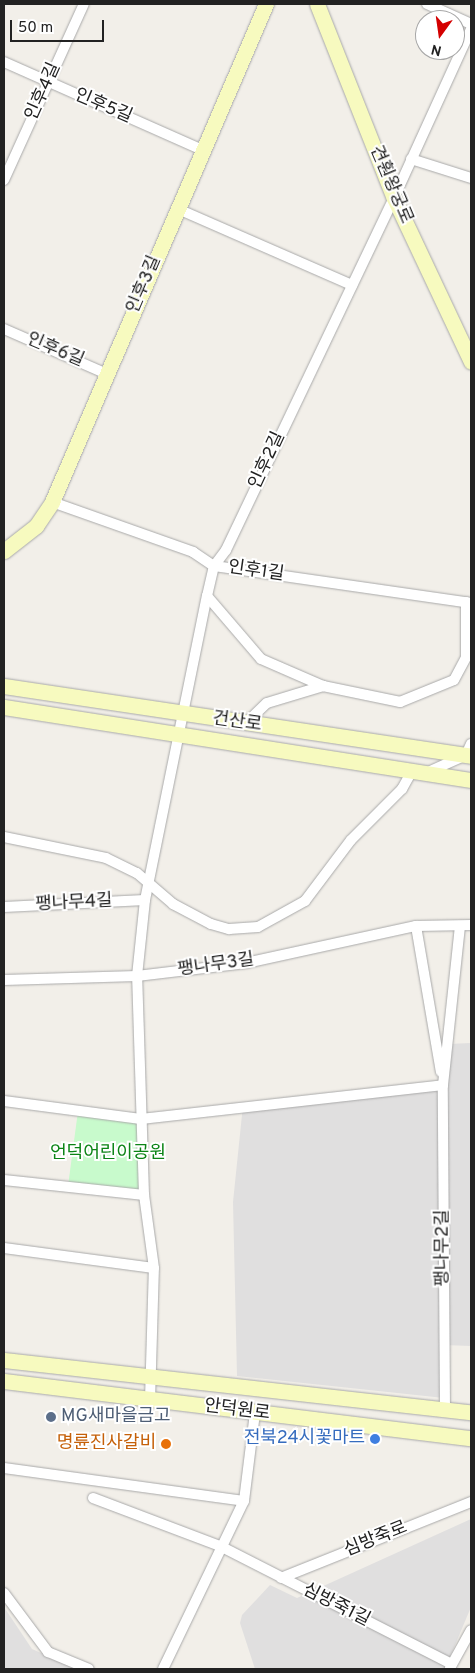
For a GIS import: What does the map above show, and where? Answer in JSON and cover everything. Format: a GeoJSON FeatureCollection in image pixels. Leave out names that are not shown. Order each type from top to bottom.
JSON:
{"type":"FeatureCollection","features":[{"type":"Feature","properties":{"kind":"street","name":"인후4길"},"geometry":{"type":"LineString","coordinates":[[4,180],[84,4]]}},
{"type":"Feature","properties":{"kind":"street","name":"인후3길"},"geometry":{"type":"LineString","coordinates":[[4,551],[36,526],[52,502],[266,4]]}},
{"type":"Feature","properties":{"kind":"street","name":"견훤왕궁로"},"geometry":{"type":"LineString","coordinates":[[317,4],[394,198],[471,362]]}},
{"type":"Feature","properties":{"kind":"street"},"geometry":{"type":"LineString","coordinates":[[427,4],[471,24]]}},
{"type":"Feature","properties":{"kind":"street","name":"인후2길"},"geometry":{"type":"LineString","coordinates":[[180,735],[214,566],[226,550],[394,198],[471,29]]}},
{"type":"Feature","properties":{"kind":"street","name":"인후5길"},"geometry":{"type":"LineString","coordinates":[[4,62],[203,150]]}},
{"type":"Feature","properties":{"kind":"street"},"geometry":{"type":"LineString","coordinates":[[411,159],[471,178]]}},
{"type":"Feature","properties":{"kind":"street"},"geometry":{"type":"LineString","coordinates":[[178,209],[352,285]]}},
{"type":"Feature","properties":{"kind":"street","name":"인후6길"},"geometry":{"type":"LineString","coordinates":[[4,329],[107,374]]}},
{"type":"Feature","properties":{"kind":"street","name":"인후1길"},"geometry":{"type":"LineString","coordinates":[[52,502],[193,552],[214,566],[469,603]]}},
{"type":"Feature","properties":{"kind":"street"},"geometry":{"type":"LineString","coordinates":[[207,596],[261,659],[322,686],[400,702],[454,680],[466,657],[469,603]]}},
{"type":"Feature","properties":{"kind":"street","name":"건산로"},"geometry":{"type":"LineString","coordinates":[[4,686],[245,724],[469,752]]}},
{"type":"Feature","properties":{"kind":"street"},"geometry":{"type":"LineString","coordinates":[[245,724],[267,703],[322,686]]}},
{"type":"Feature","properties":{"kind":"street","name":"건산로"},"geometry":{"type":"LineString","coordinates":[[4,707],[471,780]]}},
{"type":"Feature","properties":{"kind":"street"},"geometry":{"type":"LineString","coordinates":[[150,1400],[154,1268],[144,1195],[136,976],[144,900],[180,735]]}},
{"type":"Feature","properties":{"kind":"street"},"geometry":{"type":"LineString","coordinates":[[4,837],[106,858],[138,872],[172,904],[211,924],[229,929],[258,927],[305,901],[351,840],[419,772],[469,752]]}},
{"type":"Feature","properties":{"kind":"street","name":"팽나무4길"},"geometry":{"type":"LineString","coordinates":[[4,907],[144,900]]}},
{"type":"Feature","properties":{"kind":"street"},"geometry":{"type":"LineString","coordinates":[[416,926],[471,925]]}},
{"type":"Feature","properties":{"kind":"street","name":"팽나무3길"},"geometry":{"type":"LineString","coordinates":[[4,980],[136,976],[246,963],[416,926]]}},
{"type":"Feature","properties":{"kind":"street","name":"팽나무2길"},"geometry":{"type":"LineString","coordinates":[[416,926],[444,1085]]}},
{"type":"Feature","properties":{"kind":"street","name":"팽나무2길"},"geometry":{"type":"LineString","coordinates":[[445,1410],[444,1085],[460,926]]}},
{"type":"Feature","properties":{"kind":"street"},"geometry":{"type":"LineString","coordinates":[[4,1101],[141,1119],[243,1105],[444,1085]]}},
{"type":"Feature","properties":{"kind":"street"},"geometry":{"type":"LineString","coordinates":[[4,1180],[144,1195]]}},
{"type":"Feature","properties":{"kind":"street"},"geometry":{"type":"LineString","coordinates":[[4,1248],[154,1268]]}},
{"type":"Feature","properties":{"kind":"street","name":"안덕원로"},"geometry":{"type":"LineString","coordinates":[[4,1360],[471,1412]]}},
{"type":"Feature","properties":{"kind":"street","name":"안덕원로"},"geometry":{"type":"LineString","coordinates":[[4,1381],[471,1438]]}},
{"type":"Feature","properties":{"kind":"street"},"geometry":{"type":"LineString","coordinates":[[163,1669],[220,1546],[244,1501],[255,1413]]}},
{"type":"Feature","properties":{"kind":"street"},"geometry":{"type":"LineString","coordinates":[[4,1468],[244,1501]]}},
{"type":"Feature","properties":{"kind":"street","name":"심방죽1길"},"geometry":{"type":"LineString","coordinates":[[93,1498],[220,1546],[450,1667]]}},
{"type":"Feature","properties":{"kind":"street","name":"심방죽로"},"geometry":{"type":"LineString","coordinates":[[281,1578],[471,1502]]}},
{"type":"Feature","properties":{"kind":"street"},"geometry":{"type":"LineString","coordinates":[[4,1593],[48,1652],[89,1669]]}},
{"type":"Feature","properties":{"kind":"street"},"geometry":{"type":"LineString","coordinates":[[450,1667],[471,1630]]}},
{"type":"Feature","properties":{"kind":"shaded area"},"geometry":{"type":"Polygon","coordinates":[[[471,1043],[471,1346],[444,1345],[444,1398],[237,1376],[233,1202],[243,1105],[443,1085],[448,1044],[471,1043]]]}},
{"type":"Feature","properties":{"kind":"shaded area"},"geometry":{"type":"Polygon","coordinates":[[[471,1519],[471,1607],[445,1669],[255,1669],[240,1623],[242,1615],[270,1585],[297,1598],[471,1519]]]}},
{"type":"Feature","properties":{"kind":"shaded area"},"geometry":{"type":"Polygon","coordinates":[[[4,1607],[32,1649],[77,1669],[4,1669],[4,1607]]]}},
{"type":"Feature","properties":{"kind":"green space","name":"언덕어린이공원"},"geometry":{"type":"Polygon","coordinates":[[[78,1111],[142,1122],[144,1195],[68,1186],[78,1111]]]}},
{"type":"Feature","properties":{"kind":"place","name":"MG새마을금고"},"geometry":{"type":"Point","coordinates":[51,1417]}},
{"type":"Feature","properties":{"kind":"place","name":"전북24시꽃마트"},"geometry":{"type":"Point","coordinates":[375,1439]}},
{"type":"Feature","properties":{"kind":"place","name":"명륜진사갈비"},"geometry":{"type":"Point","coordinates":[166,1444]}}]}
